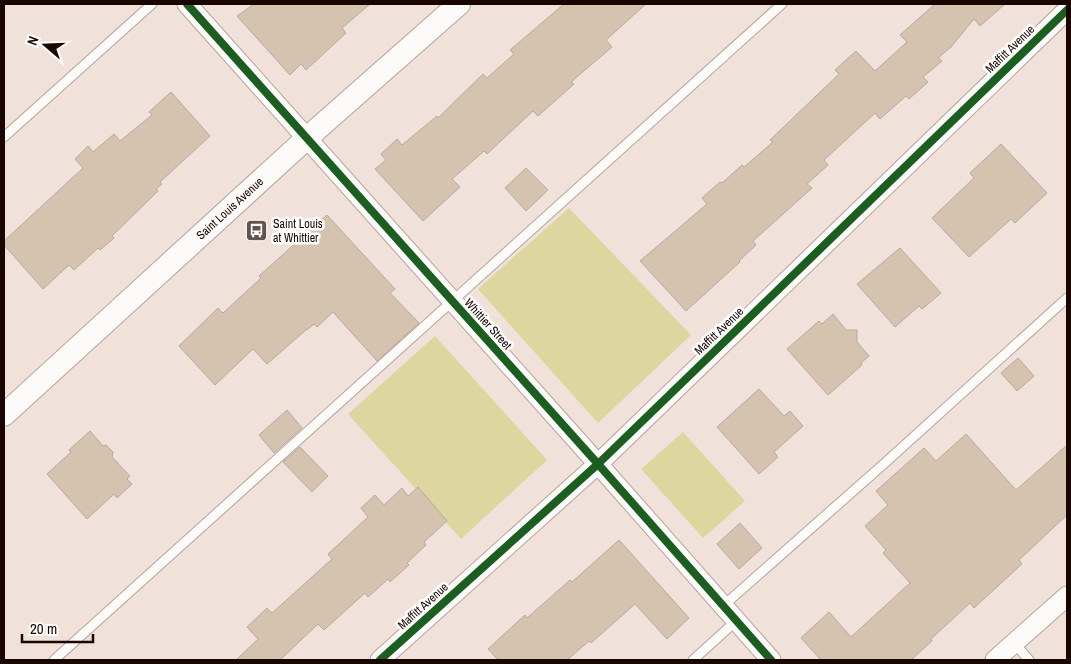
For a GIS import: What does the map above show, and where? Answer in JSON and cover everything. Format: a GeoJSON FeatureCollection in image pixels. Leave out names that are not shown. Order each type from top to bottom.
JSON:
{"type":"FeatureCollection","features":[{"type":"Feature","properties":{"kind":"street","name":"Whittier Street"},"geometry":{"type":"LineString","coordinates":[[187,4],[771,660]]}},
{"type":"Feature","properties":{"kind":"street","name":"Saint Louis Avenue"},"geometry":{"type":"LineString","coordinates":[[4,415],[307,138],[459,4]]}},
{"type":"Feature","properties":{"kind":"street","name":"Maffitt Avenue"},"geometry":{"type":"LineString","coordinates":[[380,660],[598,464],[1067,10]]}},
{"type":"Feature","properties":{"kind":"street"},"geometry":{"type":"LineString","coordinates":[[995,660],[1067,596]]}},
{"type":"Feature","properties":{"kind":"lane"},"geometry":{"type":"LineString","coordinates":[[4,137],[152,4]]}},
{"type":"Feature","properties":{"kind":"lane"},"geometry":{"type":"LineString","coordinates":[[54,660],[782,4]]}},
{"type":"Feature","properties":{"kind":"lane"},"geometry":{"type":"LineString","coordinates":[[723,606],[1067,298]]}},
{"type":"Feature","properties":{"kind":"lane"},"geometry":{"type":"LineString","coordinates":[[693,660],[736,621]]}},
{"type":"Feature","properties":{"kind":"lane"},"geometry":{"type":"LineString","coordinates":[[1014,643],[1029,660]]}},
{"type":"Feature","properties":{"kind":"shaded area"},"geometry":{"type":"Polygon","coordinates":[[[569,208],[691,335],[598,423],[478,289],[569,208]]]}},
{"type":"Feature","properties":{"kind":"shaded area"},"geometry":{"type":"Polygon","coordinates":[[[435,336],[547,460],[461,539],[348,414],[435,336]]]}},
{"type":"Feature","properties":{"kind":"shaded area"},"geometry":{"type":"Polygon","coordinates":[[[683,432],[745,501],[703,538],[641,469],[683,432]]]}},
{"type":"Feature","properties":{"kind":"building"},"geometry":{"type":"Polygon","coordinates":[[[254,4],[370,4],[342,28],[346,33],[306,70],[301,64],[290,75],[237,16],[254,4]]]}},
{"type":"Feature","properties":{"kind":"building"},"geometry":{"type":"Polygon","coordinates":[[[564,4],[646,4],[606,40],[612,47],[571,82],[574,84],[538,116],[533,111],[487,154],[484,151],[452,179],[460,187],[423,221],[375,169],[386,160],[381,154],[397,139],[402,145],[437,116],[438,118],[483,74],[487,78],[514,54],[510,50],[564,4]]]}},
{"type":"Feature","properties":{"kind":"building"},"geometry":{"type":"Polygon","coordinates":[[[935,4],[1005,4],[980,26],[974,19],[951,47],[938,58],[942,61],[923,77],[928,82],[909,99],[906,96],[880,119],[875,113],[824,160],[828,165],[807,184],[812,188],[753,241],[756,245],[740,262],[686,311],[640,261],[707,204],[702,198],[742,165],[744,167],[773,142],[770,140],[839,74],[835,70],[856,51],[875,71],[907,42],[900,35],[935,4]]]}},
{"type":"Feature","properties":{"kind":"building"},"geometry":{"type":"Polygon","coordinates":[[[171,92],[210,136],[160,182],[162,184],[156,189],[158,191],[112,236],[114,238],[100,250],[98,248],[74,270],[69,265],[43,289],[4,245],[4,241],[83,168],[75,159],[88,146],[93,152],[114,134],[120,141],[152,115],[149,112],[171,92]]]}},
{"type":"Feature","properties":{"kind":"building"},"geometry":{"type":"Polygon","coordinates":[[[1001,144],[1047,193],[1015,223],[1011,219],[969,257],[932,218],[974,178],[970,173],[1001,144]]]}},
{"type":"Feature","properties":{"kind":"building"},"geometry":{"type":"Polygon","coordinates":[[[526,168],[548,190],[526,211],[505,188],[526,168]]]}},
{"type":"Feature","properties":{"kind":"building"},"geometry":{"type":"Polygon","coordinates":[[[327,215],[395,289],[390,293],[419,323],[377,361],[333,312],[317,327],[314,324],[307,329],[267,364],[253,349],[215,385],[179,346],[218,308],[223,313],[261,278],[259,276],[327,215]]]}},
{"type":"Feature","properties":{"kind":"building"},"geometry":{"type":"Polygon","coordinates":[[[900,248],[941,293],[922,309],[919,306],[895,327],[857,284],[900,248]]]}},
{"type":"Feature","properties":{"kind":"building"},"geometry":{"type":"Polygon","coordinates":[[[833,314],[846,330],[857,330],[857,342],[869,356],[861,363],[862,365],[828,395],[787,349],[819,321],[822,324],[833,314]]]}},
{"type":"Feature","properties":{"kind":"building"},"geometry":{"type":"Polygon","coordinates":[[[1018,358],[1034,376],[1017,391],[1001,373],[1018,358]]]}},
{"type":"Feature","properties":{"kind":"building"},"geometry":{"type":"Polygon","coordinates":[[[759,389],[784,416],[790,411],[803,426],[774,452],[778,457],[759,474],[717,427],[759,389]]]}},
{"type":"Feature","properties":{"kind":"building"},"geometry":{"type":"Polygon","coordinates":[[[287,410],[302,428],[274,453],[259,435],[287,410]]]}},
{"type":"Feature","properties":{"kind":"building"},"geometry":{"type":"Polygon","coordinates":[[[90,431],[103,446],[106,445],[113,452],[112,457],[130,476],[127,479],[132,484],[117,498],[114,494],[87,519],[47,474],[90,431]]]}},
{"type":"Feature","properties":{"kind":"building"},"geometry":{"type":"Polygon","coordinates":[[[966,434],[1016,490],[1067,445],[1067,515],[1019,560],[1022,564],[974,608],[970,603],[911,660],[821,660],[801,638],[829,612],[851,637],[910,583],[883,553],[886,550],[865,526],[888,505],[876,491],[924,448],[936,461],[966,434]]]}},
{"type":"Feature","properties":{"kind":"building"},"geometry":{"type":"Polygon","coordinates":[[[300,447],[328,476],[312,492],[283,462],[300,447]]]}},
{"type":"Feature","properties":{"kind":"building"},"geometry":{"type":"Polygon","coordinates":[[[418,487],[447,521],[424,542],[426,545],[407,563],[409,565],[390,582],[388,579],[368,597],[365,593],[324,630],[318,624],[280,660],[236,660],[258,639],[247,627],[267,608],[272,613],[332,559],[328,554],[368,517],[361,508],[375,495],[384,505],[402,488],[408,496],[418,487]]]}},
{"type":"Feature","properties":{"kind":"building"},"geometry":{"type":"Polygon","coordinates":[[[740,523],[762,548],[739,569],[717,544],[740,523]]]}},
{"type":"Feature","properties":{"kind":"building"},"geometry":{"type":"Polygon","coordinates":[[[619,540],[689,618],[667,639],[635,604],[591,643],[589,641],[567,660],[498,660],[488,649],[525,615],[527,618],[570,580],[572,582],[619,540]]]}},
{"type":"Feature","properties":{"kind":"cycle path"},"geometry":{"type":"LineString","coordinates":[[187,4],[771,660]]}},
{"type":"Feature","properties":{"kind":"cycle path"},"geometry":{"type":"LineString","coordinates":[[380,660],[598,464],[1067,10]]}},
{"type":"Feature","properties":{"kind":"place","name":"Saint Louis at Whittier"},"geometry":{"type":"Point","coordinates":[257,231]}}]}
